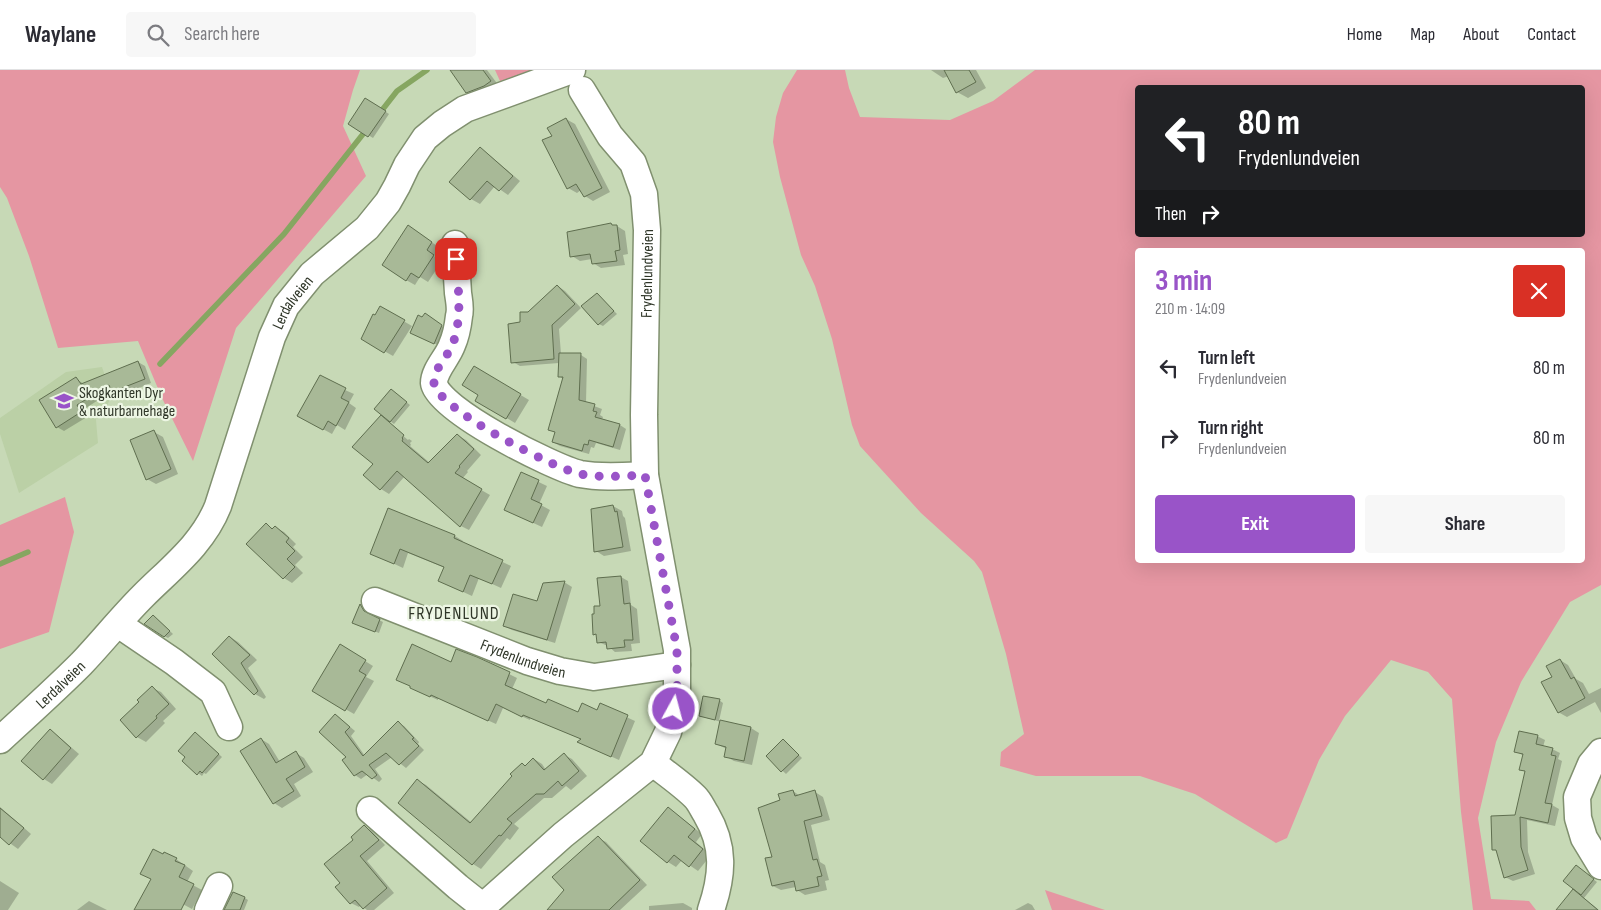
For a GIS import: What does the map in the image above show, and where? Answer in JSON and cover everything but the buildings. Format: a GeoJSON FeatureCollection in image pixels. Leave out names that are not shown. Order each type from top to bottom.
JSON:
{"type":"FeatureCollection","features":[{"type":"Feature","properties":{"kind":"street","name":"Frydenlundveien"},"geometry":{"type":"LineString","coordinates":[[370,810],[480,908],[563,835],[653,763],[668,732],[677,698],[678,665],[677,650],[645,475],[647,230],[644,194],[633,163],[610,136],[574,77]]}},
{"type":"Feature","properties":{"kind":"street","name":"Lerdalveien"},"geometry":{"type":"LineString","coordinates":[[0,740],[81,663],[143,596],[190,552],[212,522],[272,337],[286,306],[312,274],[367,228],[388,202],[406,165],[426,138],[442,124],[465,109],[574,77]]}},
{"type":"Feature","properties":{"kind":"street"},"geometry":{"type":"LineString","coordinates":[[455,244],[460,314],[452,346],[436,375],[434,383],[437,392],[457,410],[523,450],[562,469],[582,474],[605,476],[645,475]]}},
{"type":"Feature","properties":{"kind":"street","name":"Frydenlundveien"},"geometry":{"type":"LineString","coordinates":[[375,601],[527,661],[560,671],[594,677],[678,665]]}},
{"type":"Feature","properties":{"kind":"street"},"geometry":{"type":"LineString","coordinates":[[118,624],[174,662],[213,692],[229,727]]}},
{"type":"Feature","properties":{"kind":"street"},"geometry":{"type":"LineString","coordinates":[[1601,752],[1590,764],[1576,797],[1578,818],[1584,838],[1601,866]]}},
{"type":"Feature","properties":{"kind":"street"},"geometry":{"type":"LineString","coordinates":[[653,763],[696,798],[709,820],[720,848],[720,873],[716,896],[711,910]]}},
{"type":"Feature","properties":{"kind":"street"},"geometry":{"type":"LineString","coordinates":[[208,910],[219,886]]}},
{"type":"Feature","properties":{"kind":"shaded area"},"geometry":{"type":"Polygon","coordinates":[[[0,70],[360,70],[343,126],[366,176],[236,328],[193,461],[162,398],[138,341],[58,348],[29,256],[7,198],[0,187],[0,70]]]}},
{"type":"Feature","properties":{"kind":"shaded area"},"geometry":{"type":"Polygon","coordinates":[[[495,70],[536,70],[500,81],[495,70]]]}},
{"type":"Feature","properties":{"kind":"shaded area"},"geometry":{"type":"Polygon","coordinates":[[[797,70],[845,70],[849,88],[860,117],[950,120],[993,101],[1035,70],[1601,70],[1601,585],[1570,602],[1521,682],[1496,742],[1478,818],[1491,899],[1529,901],[1536,910],[1473,910],[1461,812],[1452,699],[1428,672],[1391,660],[1345,716],[1319,760],[1287,838],[1276,843],[1195,794],[1140,776],[1036,776],[1000,766],[1001,752],[1024,734],[1006,654],[982,572],[974,561],[921,513],[860,446],[852,425],[832,339],[815,286],[801,255],[780,177],[773,142],[776,117],[783,93],[797,70]]]}},
{"type":"Feature","properties":{"kind":"shaded area"},"geometry":{"type":"Polygon","coordinates":[[[102,367],[112,396],[106,407],[95,409],[98,443],[19,493],[0,434],[0,418],[66,372],[102,367]]]}},
{"type":"Feature","properties":{"kind":"shaded area"},"geometry":{"type":"Polygon","coordinates":[[[65,497],[74,532],[49,632],[0,649],[0,525],[65,497]]]}},
{"type":"Feature","properties":{"kind":"shaded area"},"geometry":{"type":"Polygon","coordinates":[[[1045,890],[1105,910],[1052,910],[1045,890]]]}},
{"type":"Feature","properties":{"kind":"waterway"},"geometry":{"type":"LineString","coordinates":[[379,114],[397,91],[427,70]]}},
{"type":"Feature","properties":{"kind":"waterway"},"geometry":{"type":"LineString","coordinates":[[160,364],[284,234],[367,129]]}},
{"type":"Feature","properties":{"kind":"waterway"},"geometry":{"type":"LineString","coordinates":[[0,564],[28,552]]}},
{"type":"Feature","properties":{"kind":"place","name":"Skogkanten Dyr & naturbarnehage"},"geometry":{"type":"Point","coordinates":[64,401]}},
{"type":"Feature","properties":{"kind":"district","name":"FRYDENLUND"},"geometry":{"type":"Point","coordinates":[454,613]}},
{"type":"Feature","properties":{"kind":"route"},"geometry":{"type":"LineString","coordinates":[[456,259],[460,314],[452,346],[436,375],[434,383],[437,392],[457,410],[523,450],[562,469],[582,474],[605,476],[645,475],[677,650],[677,698],[674,709]]}}]}
